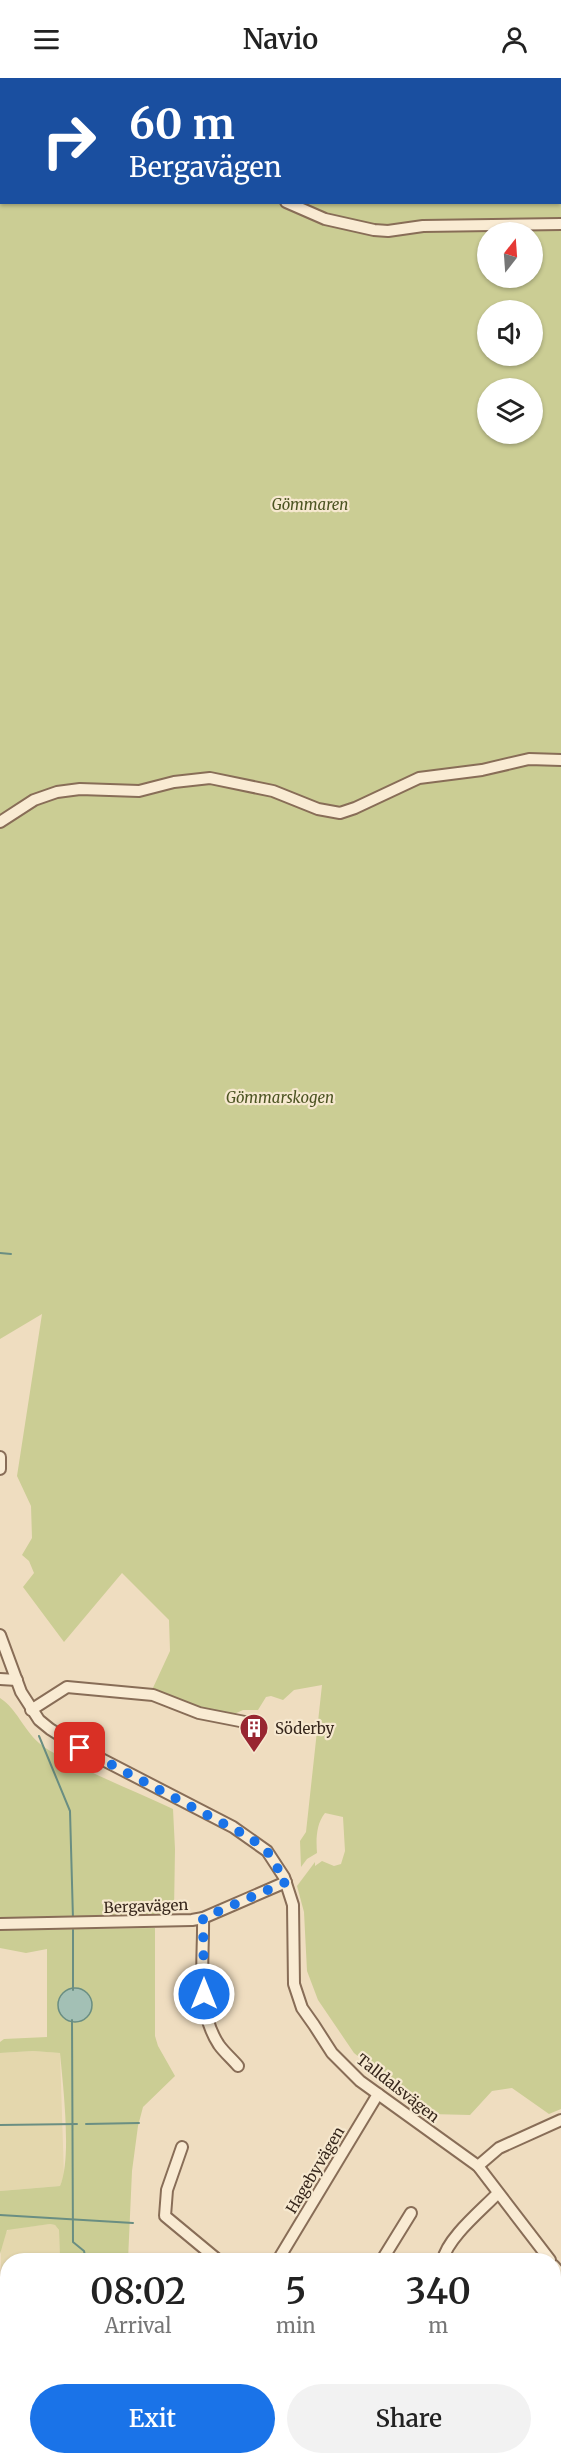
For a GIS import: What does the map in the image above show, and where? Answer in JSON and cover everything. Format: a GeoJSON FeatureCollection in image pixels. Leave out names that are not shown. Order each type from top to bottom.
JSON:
{"type":"FeatureCollection","features":[{"type":"Feature","properties":{"kind":"street"},"geometry":{"type":"LineString","coordinates":[[291,204],[325,219],[374,230],[388,231],[423,226],[561,224]]}},
{"type":"Feature","properties":{"kind":"street"},"geometry":{"type":"LineString","coordinates":[[0,822],[34,800],[57,792],[80,789],[139,791],[174,782],[210,778],[273,791],[318,809],[340,813],[419,778],[482,770],[529,759],[561,760]]}},
{"type":"Feature","properties":{"kind":"street"},"geometry":{"type":"LineString","coordinates":[[0,1457],[0,1469]]}},
{"type":"Feature","properties":{"kind":"street","name":"Talldalsvägen"},"geometry":{"type":"LineString","coordinates":[[0,1635],[17,1680],[32,1710],[50,1729],[71,1743],[249,1837],[267,1851],[286,1882],[294,1913],[293,1976],[299,2000],[333,2053],[360,2081],[478,2166],[545,2253]]}},
{"type":"Feature","properties":{"kind":"street"},"geometry":{"type":"LineString","coordinates":[[0,1679],[17,1680]]}},
{"type":"Feature","properties":{"kind":"street"},"geometry":{"type":"LineString","coordinates":[[32,1710],[67,1687],[153,1695],[199,1713],[245,1722]]}},
{"type":"Feature","properties":{"kind":"street","name":"Bergavägen"},"geometry":{"type":"LineString","coordinates":[[0,1924],[203,1918],[286,1882]]}},
{"type":"Feature","properties":{"kind":"street"},"geometry":{"type":"LineString","coordinates":[[203,1918],[206,2017],[219,2045],[238,2066]]}},
{"type":"Feature","properties":{"kind":"street","name":"Hagebyvägen"},"geometry":{"type":"LineString","coordinates":[[282,2253],[378,2094]]}},
{"type":"Feature","properties":{"kind":"street"},"geometry":{"type":"LineString","coordinates":[[478,2166],[499,2148],[516,2145],[561,2120]]}},
{"type":"Feature","properties":{"kind":"street"},"geometry":{"type":"LineString","coordinates":[[182,2147],[166,2190],[164,2211],[167,2220],[182,2229],[200,2253]]}},
{"type":"Feature","properties":{"kind":"street"},"geometry":{"type":"LineString","coordinates":[[446,2253],[461,2232],[498,2193]]}},
{"type":"Feature","properties":{"kind":"street"},"geometry":{"type":"LineString","coordinates":[[386,2253],[411,2213]]}},
{"type":"Feature","properties":{"kind":"shaded area"},"geometry":{"type":"Polygon","coordinates":[[[75,1988],[87,1993],[92,2005],[87,2017],[75,2022],[63,2017],[58,2005],[63,1993],[75,1988]]]}},
{"type":"Feature","properties":{"kind":"shaded area"},"geometry":{"type":"Polygon","coordinates":[[[33,2051],[60,2053],[64,2176],[60,2186],[0,2191],[0,2053],[33,2051]]]}},
{"type":"Feature","properties":{"kind":"shaded area"},"geometry":{"type":"Polygon","coordinates":[[[55,2225],[59,2230],[60,2253],[1,2253],[5,2233],[9,2229],[55,2225]]]}},
{"type":"Feature","properties":{"kind":"green space","name":"Gömmarskogen"},"geometry":{"type":"Polygon","coordinates":[[[0,204],[561,204],[561,2109],[549,2114],[512,2088],[492,2091],[470,2115],[430,2114],[354,2053],[318,2000],[307,1971],[304,1912],[297,1886],[315,1862],[315,1866],[322,1861],[334,1866],[341,1864],[345,1851],[343,1817],[325,1813],[318,1827],[317,1853],[307,1859],[301,1867],[300,1841],[306,1832],[322,1685],[294,1690],[283,1700],[271,1696],[266,1697],[258,1710],[243,1710],[232,1715],[213,1713],[152,1690],[170,1651],[169,1620],[122,1573],[64,1642],[23,1587],[34,1573],[29,1561],[22,1555],[32,1538],[31,1506],[17,1476],[42,1314],[0,1339],[0,204]]]}},
{"type":"Feature","properties":{"kind":"green space"},"geometry":{"type":"Polygon","coordinates":[[[0,1698],[45,1748],[93,1773],[173,1809],[174,1911],[171,1917],[0,1919],[0,1698]]]}},
{"type":"Feature","properties":{"kind":"green space"},"geometry":{"type":"Polygon","coordinates":[[[155,1928],[155,2036],[175,2076],[143,2107],[132,2171],[128,2253],[60,2253],[59,2230],[55,2225],[50,2224],[7,2230],[0,2253],[0,2191],[60,2186],[64,2174],[66,2141],[60,2053],[33,2051],[0,2053],[0,2042],[4,2039],[47,2037],[47,1949],[26,1953],[0,1948],[0,1930],[155,1928]]]}},
{"type":"Feature","properties":{"kind":"waterway"},"geometry":{"type":"LineString","coordinates":[[0,1253],[11,1254]]}},
{"type":"Feature","properties":{"kind":"waterway"},"geometry":{"type":"LineString","coordinates":[[39,1736],[70,1811],[73,1919]]}},
{"type":"Feature","properties":{"kind":"waterway"},"geometry":{"type":"LineString","coordinates":[[73,1930],[73,1990]]}},
{"type":"Feature","properties":{"kind":"waterway"},"geometry":{"type":"LineString","coordinates":[[72,2020],[73,2242],[84,2253]]}},
{"type":"Feature","properties":{"kind":"waterway"},"geometry":{"type":"LineString","coordinates":[[86,2124],[139,2123]]}},
{"type":"Feature","properties":{"kind":"waterway"},"geometry":{"type":"LineString","coordinates":[[0,2125],[77,2124]]}},
{"type":"Feature","properties":{"kind":"waterway"},"geometry":{"type":"LineString","coordinates":[[0,2215],[133,2223]]}},
{"type":"Feature","properties":{"kind":"place","name":"Söderby"},"geometry":{"type":"Point","coordinates":[254,1754]}},
{"type":"Feature","properties":{"kind":"route"},"geometry":{"type":"LineString","coordinates":[[80,1748],[242,1832],[267,1851],[284,1877],[286,1882],[203,1918],[204,1994]]}},
{"type":"Feature","properties":{"kind":"park label","name":"Gömmaren"},"geometry":{"type":"Point","coordinates":[310,504]}}]}
